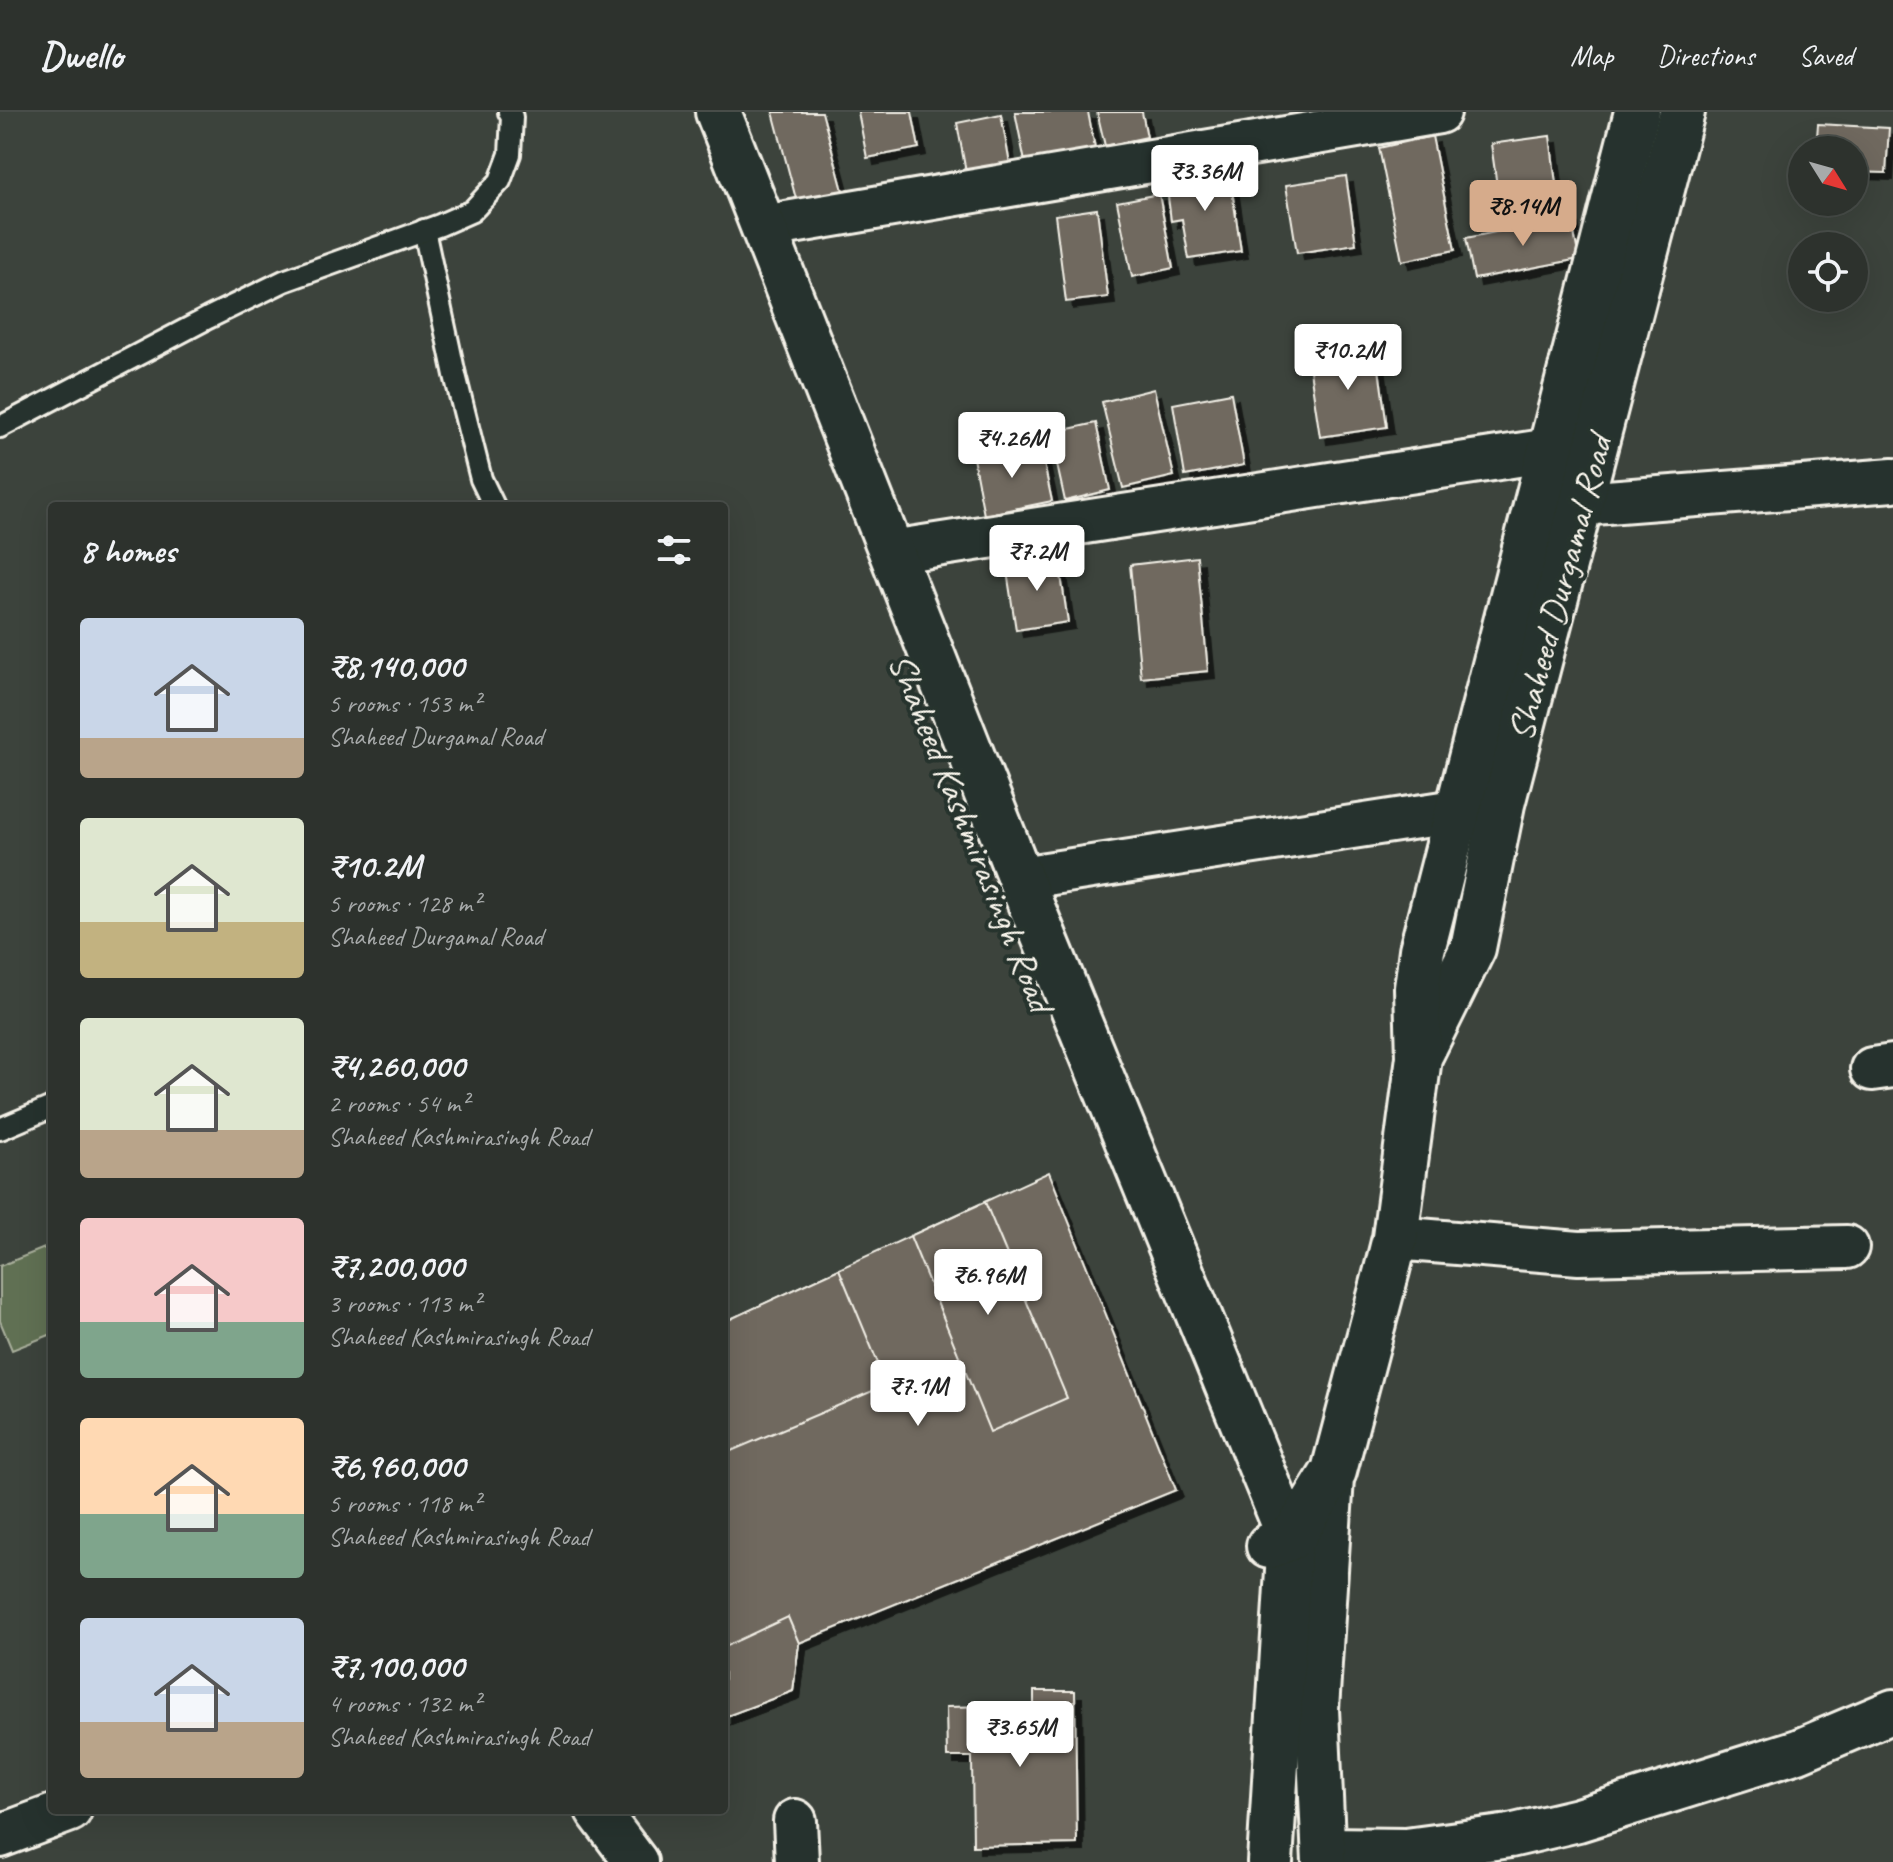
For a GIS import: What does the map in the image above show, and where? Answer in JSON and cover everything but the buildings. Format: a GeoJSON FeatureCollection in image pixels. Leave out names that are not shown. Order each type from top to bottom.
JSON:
{"type":"FeatureCollection","features":[{"type":"Feature","properties":{"kind":"street","name":"Shaheed Kashmirasingh Road"},"geometry":{"type":"LineString","coordinates":[[686,112],[987,873],[1280,1555]]}},
{"type":"Feature","properties":{"kind":"street","name":"Shaheed Kashmirasingh Road"},"geometry":{"type":"LineString","coordinates":[[718,112],[1020,878],[1280,1555]]}},
{"type":"Feature","properties":{"kind":"street"},"geometry":{"type":"LineString","coordinates":[[763,227],[1439,112]]}},
{"type":"Feature","properties":{"kind":"street","name":"Shaheed Durgamal Road"},"geometry":{"type":"LineString","coordinates":[[1280,1555],[1332,1478],[1395,1238],[1419,1057],[1417,988],[1422,950],[1637,112]]}},
{"type":"Feature","properties":{"kind":"street","name":"Shaheed Durgamal Road"},"geometry":{"type":"LineString","coordinates":[[1419,1057],[1473,948],[1502,804],[1682,112]]}},
{"type":"Feature","properties":{"kind":"street"},"geometry":{"type":"LineString","coordinates":[[891,552],[1598,442]]}},
{"type":"Feature","properties":{"kind":"street"},"geometry":{"type":"LineString","coordinates":[[1581,504],[1893,480]]}},
{"type":"Feature","properties":{"kind":"street"},"geometry":{"type":"LineString","coordinates":[[1020,878],[1502,804]]}},
{"type":"Feature","properties":{"kind":"street"},"geometry":{"type":"LineString","coordinates":[[1395,1238],[1579,1253],[1847,1247]]}},
{"type":"Feature","properties":{"kind":"street"},"geometry":{"type":"LineString","coordinates":[[1332,1478],[1317,1709],[1324,1855],[1406,1850],[1510,1836],[1578,1820],[1798,1751],[1893,1711]]}},
{"type":"Feature","properties":{"kind":"street"},"geometry":{"type":"LineString","coordinates":[[1270,1862],[1280,1555]]}},
{"type":"Feature","properties":{"kind":"street"},"geometry":{"type":"LineString","coordinates":[[0,1836],[59,1814]]}},
{"type":"Feature","properties":{"kind":"street"},"geometry":{"type":"LineString","coordinates":[[600,1814],[636,1862]]}},
{"type":"Feature","properties":{"kind":"street"},"geometry":{"type":"LineString","coordinates":[[795,1821],[797,1862]]}},
{"type":"Feature","properties":{"kind":"lane"},"geometry":{"type":"LineString","coordinates":[[0,427],[284,281],[472,211],[500,181],[510,154],[512,117],[509,112]]}},
{"type":"Feature","properties":{"kind":"lane"},"geometry":{"type":"LineString","coordinates":[[424,230],[481,479],[492,502]]}},
{"type":"Feature","properties":{"kind":"lane"},"geometry":{"type":"LineString","coordinates":[[0,1129],[48,1109]]}},
{"type":"Feature","properties":{"kind":"green space"},"geometry":{"type":"Polygon","coordinates":[[[48,1247],[48,1336],[12,1350],[0,1321],[0,1266],[48,1247]]]}}]}
